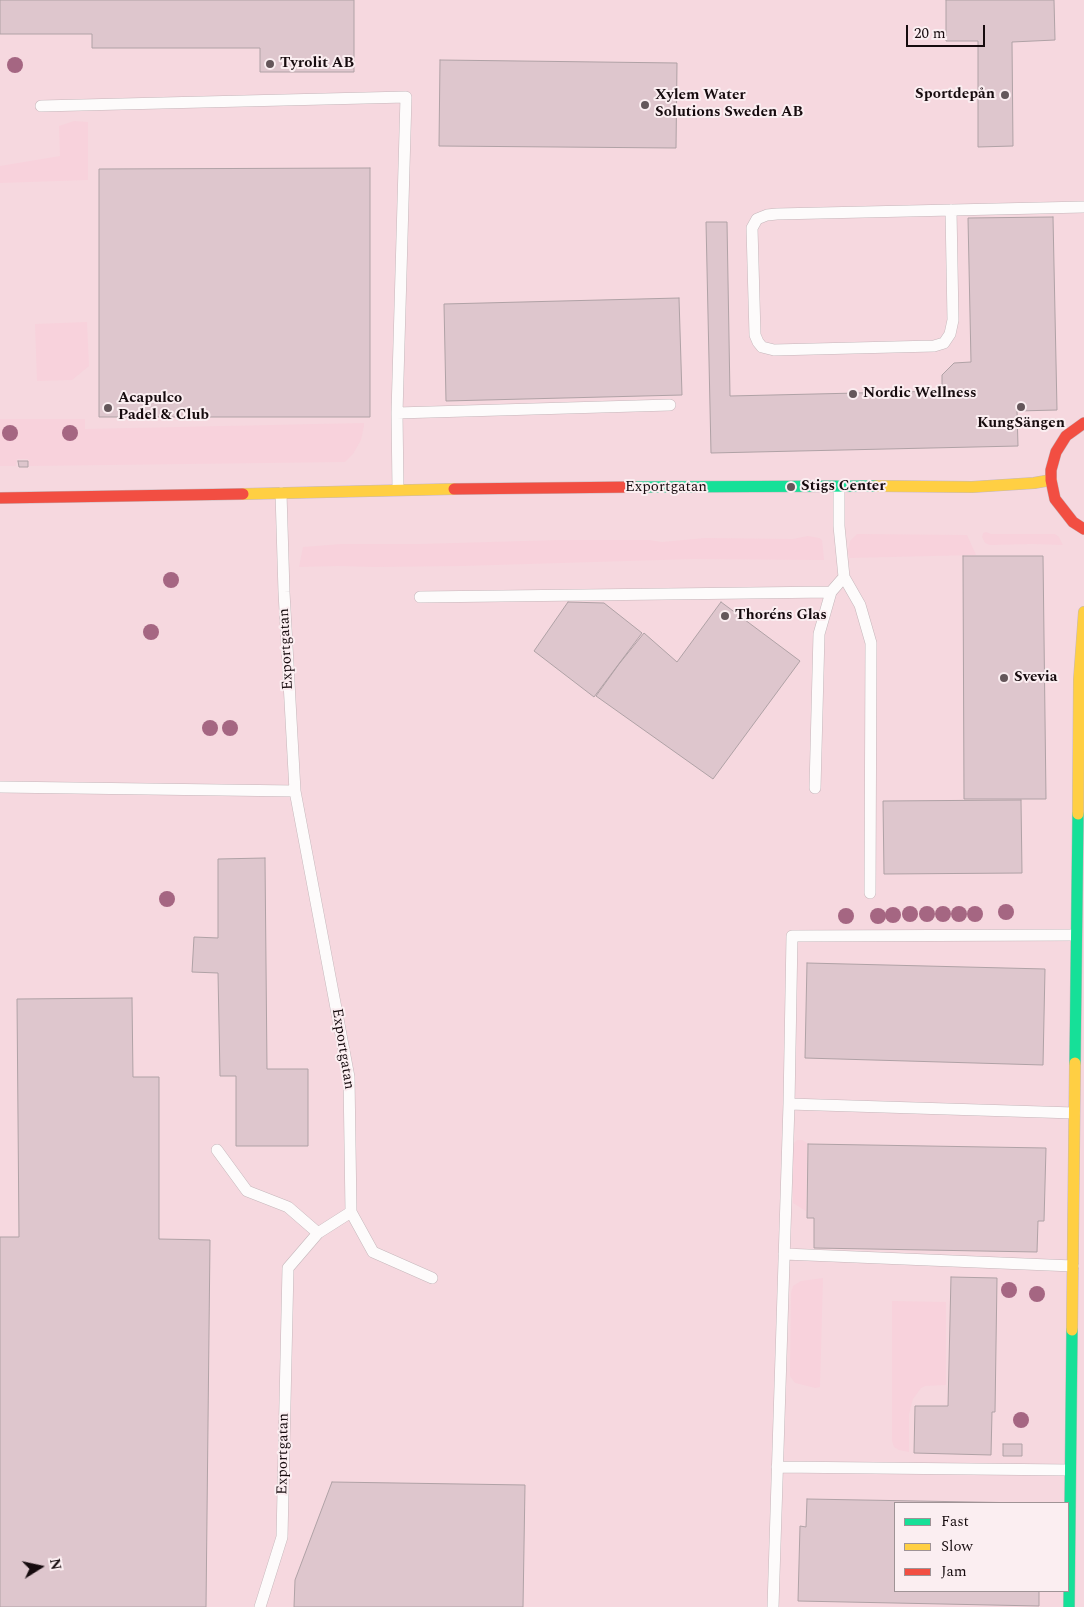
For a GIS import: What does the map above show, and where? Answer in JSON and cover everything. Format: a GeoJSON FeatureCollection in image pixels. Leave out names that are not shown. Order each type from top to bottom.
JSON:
{"type":"FeatureCollection","features":[{"type":"Feature","properties":{"kind":"street"},"geometry":{"type":"LineString","coordinates":[[1084,423],[1066,436],[1056,452],[1051,470],[1051,480],[1060,507],[1072,522],[1084,529]]}},
{"type":"Feature","properties":{"kind":"street","name":"Exportgatan"},"geometry":{"type":"LineString","coordinates":[[0,498],[398,490],[839,486],[972,487],[1051,480]]}},
{"type":"Feature","properties":{"kind":"street"},"geometry":{"type":"LineString","coordinates":[[1069,1607],[1074,1113],[1080,1032],[1076,935],[1079,680],[1084,612]]}},
{"type":"Feature","properties":{"kind":"lane"},"geometry":{"type":"LineString","coordinates":[[40,106],[406,97],[397,413],[398,490]]}},
{"type":"Feature","properties":{"kind":"lane"},"geometry":{"type":"LineString","coordinates":[[951,210],[953,320],[950,334],[944,343],[934,346],[774,350],[762,347],[758,342],[755,335],[752,228],[757,219],[777,214],[951,210],[1084,207]]}},
{"type":"Feature","properties":{"kind":"lane"},"geometry":{"type":"LineString","coordinates":[[397,413],[670,405]]}},
{"type":"Feature","properties":{"kind":"lane"},"geometry":{"type":"LineString","coordinates":[[839,486],[839,526],[844,577],[860,605],[871,643],[870,893]]}},
{"type":"Feature","properties":{"kind":"lane","name":"Exportgatan"},"geometry":{"type":"LineString","coordinates":[[260,1607],[282,1537],[288,1268],[318,1233],[351,1212],[348,1077],[296,791],[284,592],[281,493]]}},
{"type":"Feature","properties":{"kind":"lane"},"geometry":{"type":"LineString","coordinates":[[815,788],[819,634],[831,592],[844,577]]}},
{"type":"Feature","properties":{"kind":"lane"},"geometry":{"type":"LineString","coordinates":[[420,597],[831,592]]}},
{"type":"Feature","properties":{"kind":"lane"},"geometry":{"type":"LineString","coordinates":[[0,787],[296,791]]}},
{"type":"Feature","properties":{"kind":"lane"},"geometry":{"type":"LineString","coordinates":[[773,1607],[789,1104],[792,936],[1076,935]]}},
{"type":"Feature","properties":{"kind":"lane"},"geometry":{"type":"LineString","coordinates":[[789,1104],[1074,1113]]}},
{"type":"Feature","properties":{"kind":"lane"},"geometry":{"type":"LineString","coordinates":[[216,1150],[248,1191],[288,1206],[318,1233]]}},
{"type":"Feature","properties":{"kind":"lane"},"geometry":{"type":"LineString","coordinates":[[351,1212],[373,1252],[432,1278]]}},
{"type":"Feature","properties":{"kind":"lane"},"geometry":{"type":"LineString","coordinates":[[784,1254],[1073,1266]]}},
{"type":"Feature","properties":{"kind":"lane"},"geometry":{"type":"LineString","coordinates":[[1072,1305],[1084,1305]]}},
{"type":"Feature","properties":{"kind":"lane"},"geometry":{"type":"LineString","coordinates":[[777,1467],[1070,1470]]}},
{"type":"Feature","properties":{"kind":"lane"},"geometry":{"type":"LineString","coordinates":[[1070,1488],[1084,1488]]}},
{"type":"Feature","properties":{"kind":"shaded area"},"geometry":{"type":"Polygon","coordinates":[[[0,0],[1084,0],[1084,1607],[0,1607],[0,0]]]}},
{"type":"Feature","properties":{"kind":"shaded area"},"geometry":{"type":"Polygon","coordinates":[[[74,121],[88,122],[88,180],[0,183],[0,166],[60,156],[59,126],[74,121]]]}},
{"type":"Feature","properties":{"kind":"shaded area"},"geometry":{"type":"Polygon","coordinates":[[[87,322],[89,366],[72,380],[37,381],[35,324],[87,322]]]}},
{"type":"Feature","properties":{"kind":"shaded area"},"geometry":{"type":"Polygon","coordinates":[[[0,419],[85,419],[85,429],[364,423],[364,426],[361,440],[353,454],[345,462],[29,466],[28,459],[17,459],[16,466],[0,466],[0,419]]]}},
{"type":"Feature","properties":{"kind":"shaded area"},"geometry":{"type":"Polygon","coordinates":[[[983,533],[991,534],[1055,534],[1063,545],[990,545],[985,543],[982,537],[983,533]]]}},
{"type":"Feature","properties":{"kind":"shaded area"},"geometry":{"type":"Polygon","coordinates":[[[857,534],[967,535],[976,555],[849,558],[848,549],[850,541],[857,534]]]}},
{"type":"Feature","properties":{"kind":"shaded area"},"geometry":{"type":"Polygon","coordinates":[[[808,536],[822,540],[824,560],[693,559],[462,566],[299,567],[303,547],[341,544],[559,540],[649,540],[662,542],[705,538],[793,539],[808,536]]]}},
{"type":"Feature","properties":{"kind":"shaded area"},"geometry":{"type":"Polygon","coordinates":[[[797,1140],[807,1143],[806,1211],[793,1203],[793,1144],[797,1140]]]}},
{"type":"Feature","properties":{"kind":"shaded area"},"geometry":{"type":"Polygon","coordinates":[[[823,1278],[820,1387],[815,1388],[795,1383],[790,1376],[791,1293],[793,1286],[801,1281],[823,1278]]]}},
{"type":"Feature","properties":{"kind":"shaded area"},"geometry":{"type":"Polygon","coordinates":[[[892,1301],[946,1302],[946,1385],[925,1386],[921,1388],[913,1399],[909,1414],[909,1452],[894,1447],[892,1441],[892,1301]]]}},
{"type":"Feature","properties":{"kind":"building"},"geometry":{"type":"Polygon","coordinates":[[[0,0],[354,0],[354,72],[260,72],[260,48],[92,48],[92,34],[0,34],[0,0]]]}},
{"type":"Feature","properties":{"kind":"building"},"geometry":{"type":"Polygon","coordinates":[[[946,0],[1054,0],[1055,40],[1012,42],[1013,146],[978,147],[978,41],[946,41],[946,0]]]}},
{"type":"Feature","properties":{"kind":"building"},"geometry":{"type":"Polygon","coordinates":[[[440,60],[677,63],[676,148],[439,146],[440,60]]]}},
{"type":"Feature","properties":{"kind":"building"},"geometry":{"type":"Polygon","coordinates":[[[370,168],[370,417],[99,417],[99,169],[370,168]]]}},
{"type":"Feature","properties":{"kind":"building"},"geometry":{"type":"Polygon","coordinates":[[[1053,217],[1057,410],[1017,411],[1018,446],[711,453],[706,222],[727,222],[730,396],[942,391],[942,375],[954,363],[971,362],[968,218],[1053,217]]]}},
{"type":"Feature","properties":{"kind":"building"},"geometry":{"type":"Polygon","coordinates":[[[679,298],[682,395],[446,401],[444,304],[679,298]]]}},
{"type":"Feature","properties":{"kind":"building"},"geometry":{"type":"Polygon","coordinates":[[[18,461],[28,461],[28,467],[19,467],[18,461]]]}},
{"type":"Feature","properties":{"kind":"building","name":"Svevia"},"geometry":{"type":"Polygon","coordinates":[[[963,556],[1043,556],[1046,799],[964,799],[963,556]]]}},
{"type":"Feature","properties":{"kind":"building"},"geometry":{"type":"Polygon","coordinates":[[[568,602],[604,603],[642,633],[594,697],[534,651],[568,602]]]}},
{"type":"Feature","properties":{"kind":"building"},"geometry":{"type":"Polygon","coordinates":[[[721,602],[800,661],[713,779],[596,696],[644,633],[677,662],[721,602]]]}},
{"type":"Feature","properties":{"kind":"building"},"geometry":{"type":"Polygon","coordinates":[[[1021,800],[1022,873],[884,874],[883,801],[1021,800]]]}},
{"type":"Feature","properties":{"kind":"building"},"geometry":{"type":"Polygon","coordinates":[[[265,858],[267,1069],[308,1069],[308,1146],[236,1146],[236,1076],[220,1076],[218,973],[192,972],[194,937],[218,938],[218,859],[265,858]]]}},
{"type":"Feature","properties":{"kind":"building"},"geometry":{"type":"Polygon","coordinates":[[[807,963],[1045,969],[1043,1065],[805,1058],[807,963]]]}},
{"type":"Feature","properties":{"kind":"building"},"geometry":{"type":"Polygon","coordinates":[[[132,998],[133,1077],[159,1077],[159,1239],[210,1240],[206,1607],[0,1607],[0,1237],[19,1237],[17,999],[132,998]]]}},
{"type":"Feature","properties":{"kind":"building"},"geometry":{"type":"Polygon","coordinates":[[[808,1144],[1046,1148],[1044,1221],[1038,1221],[1037,1252],[814,1248],[814,1218],[807,1218],[808,1144]]]}},
{"type":"Feature","properties":{"kind":"building"},"geometry":{"type":"Polygon","coordinates":[[[951,1277],[997,1278],[995,1412],[992,1412],[991,1455],[914,1453],[915,1406],[948,1406],[951,1277]]]}},
{"type":"Feature","properties":{"kind":"building"},"geometry":{"type":"Polygon","coordinates":[[[1003,1444],[1022,1444],[1022,1456],[1003,1456],[1003,1444]]]}},
{"type":"Feature","properties":{"kind":"building"},"geometry":{"type":"Polygon","coordinates":[[[332,1482],[525,1485],[523,1607],[294,1607],[295,1580],[332,1482]]]}},
{"type":"Feature","properties":{"kind":"building"},"geometry":{"type":"Polygon","coordinates":[[[807,1499],[972,1502],[894,1502],[894,1592],[1039,1592],[1039,1606],[798,1601],[800,1526],[806,1527],[807,1499]]]}},
{"type":"Feature","properties":{"kind":"traffic: fast"},"geometry":{"type":"LineString","coordinates":[[635,487],[876,486]]}},
{"type":"Feature","properties":{"kind":"traffic: fast"},"geometry":{"type":"LineString","coordinates":[[1075,1063],[1078,814]]}},
{"type":"Feature","properties":{"kind":"traffic: fast"},"geometry":{"type":"LineString","coordinates":[[1069,1607],[1072,1330]]}},
{"type":"Feature","properties":{"kind":"traffic: slow"},"geometry":{"type":"LineString","coordinates":[[876,486],[972,487],[1051,480]]}},
{"type":"Feature","properties":{"kind":"traffic: slow"},"geometry":{"type":"LineString","coordinates":[[243,494],[454,489]]}},
{"type":"Feature","properties":{"kind":"traffic: slow"},"geometry":{"type":"LineString","coordinates":[[1078,814],[1079,680],[1084,612]]}},
{"type":"Feature","properties":{"kind":"traffic: slow"},"geometry":{"type":"LineString","coordinates":[[1072,1330],[1075,1063]]}},
{"type":"Feature","properties":{"kind":"traffic: jam"},"geometry":{"type":"LineString","coordinates":[[1084,423],[1066,436],[1056,452],[1051,470],[1055,499],[1073,522],[1084,529]]}},
{"type":"Feature","properties":{"kind":"traffic: jam"},"geometry":{"type":"LineString","coordinates":[[454,489],[635,487]]}},
{"type":"Feature","properties":{"kind":"traffic: jam"},"geometry":{"type":"LineString","coordinates":[[0,498],[243,494]]}},
{"type":"Feature","properties":{"kind":"place","name":"Tyrolit AB"},"geometry":{"type":"Point","coordinates":[270,64]}},
{"type":"Feature","properties":{"kind":"place","name":"Sportdepån"},"geometry":{"type":"Point","coordinates":[1005,95]}},
{"type":"Feature","properties":{"kind":"place","name":"Xylem Water Solutions Sweden AB"},"geometry":{"type":"Point","coordinates":[645,105]}},
{"type":"Feature","properties":{"kind":"place","name":"Nordic Wellness"},"geometry":{"type":"Point","coordinates":[853,394]}},
{"type":"Feature","properties":{"kind":"place","name":"KungSängen"},"geometry":{"type":"Point","coordinates":[1021,407]}},
{"type":"Feature","properties":{"kind":"place","name":"Acapulco Padel & Club"},"geometry":{"type":"Point","coordinates":[108,408]}},
{"type":"Feature","properties":{"kind":"place","name":"Stigs Center"},"geometry":{"type":"Point","coordinates":[791,487]}},
{"type":"Feature","properties":{"kind":"place","name":"Thoréns Glas"},"geometry":{"type":"Point","coordinates":[725,616]}},
{"type":"Feature","properties":{"kind":"place","name":"Svevia"},"geometry":{"type":"Point","coordinates":[1004,678]}}]}
